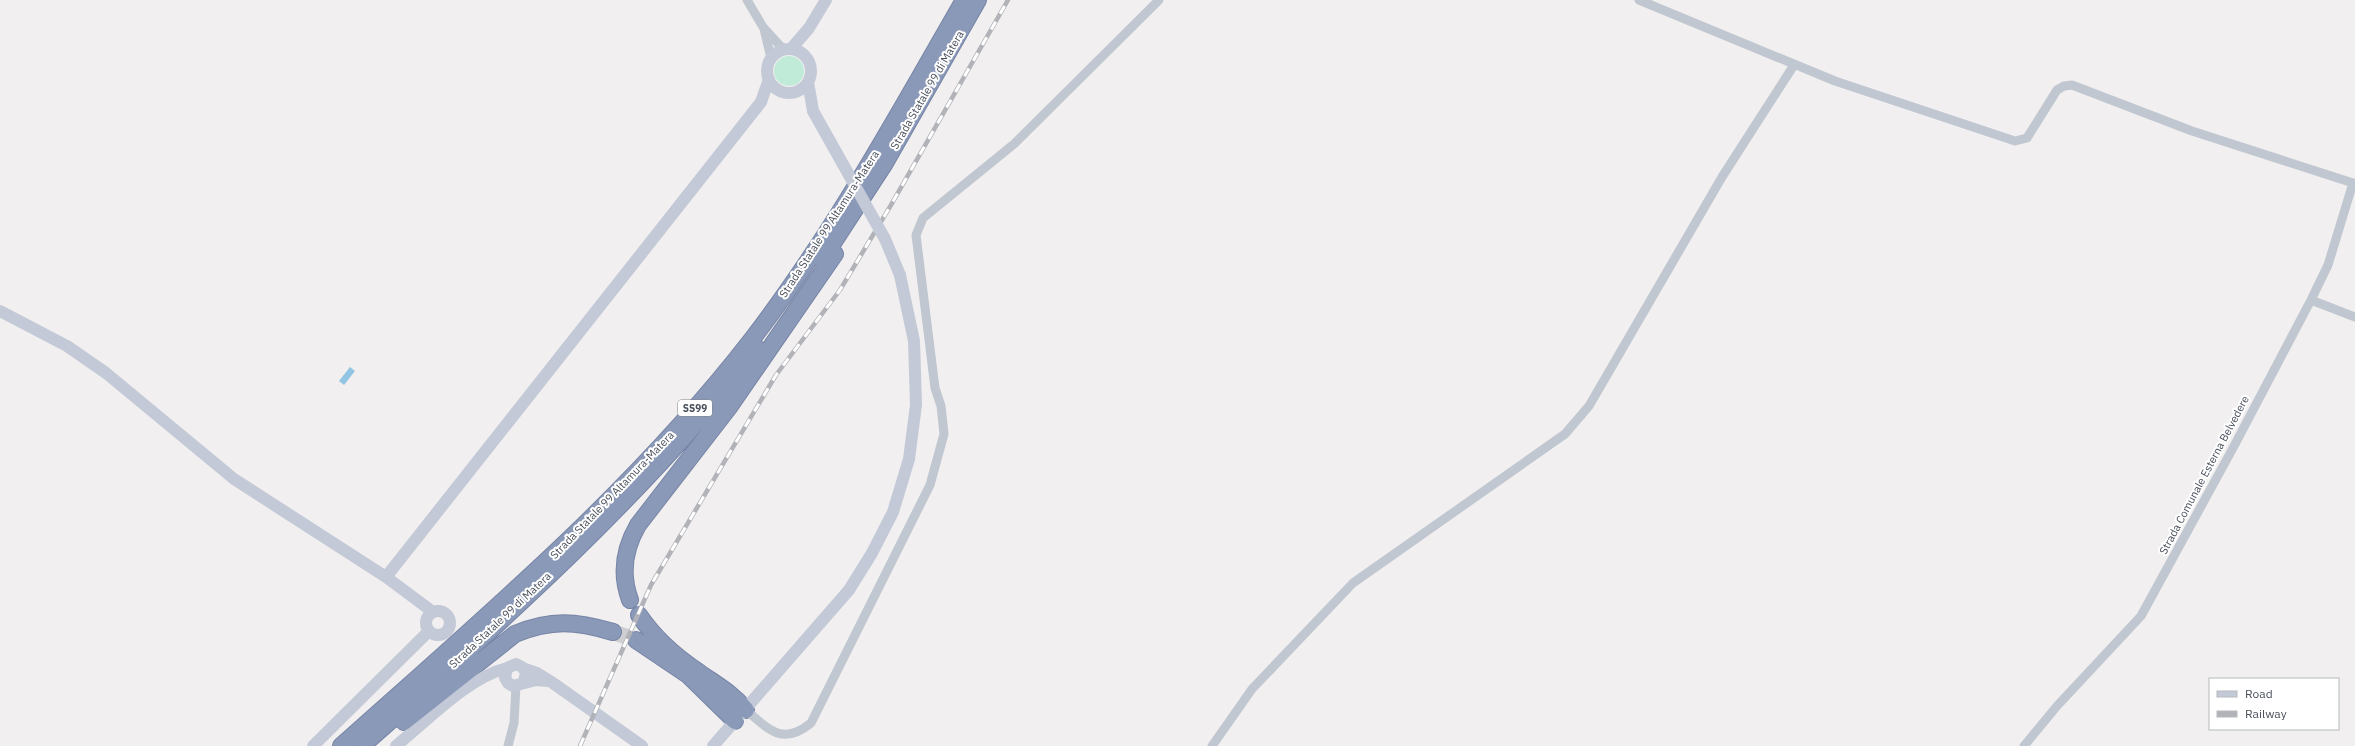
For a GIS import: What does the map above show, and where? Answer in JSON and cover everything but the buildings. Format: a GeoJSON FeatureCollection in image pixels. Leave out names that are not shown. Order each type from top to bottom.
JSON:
{"type":"FeatureCollection","features":[{"type":"Feature","properties":{"kind":"highway"},"geometry":{"type":"LineString","coordinates":[[946,32],[961,0]]}},
{"type":"Feature","properties":{"kind":"highway","name":"Strada Statale 99 Altamura-Matera"},"geometry":{"type":"LineString","coordinates":[[341,746],[574,536],[704,398],[753,338],[801,273],[870,163],[964,0]]}},
{"type":"Feature","properties":{"kind":"highway","name":"Strada Statale 99 di Matera"},"geometry":{"type":"LineString","coordinates":[[362,746],[582,545],[648,478],[715,404],[809,279],[885,163],[978,0]]}},
{"type":"Feature","properties":{"kind":"highway"},"geometry":{"type":"LineString","coordinates":[[630,600],[624,577],[624,564],[631,538],[638,525],[730,406],[788,326],[839,248],[885,163]]}},
{"type":"Feature","properties":{"kind":"highway"},"geometry":{"type":"LineString","coordinates":[[639,615],[650,632],[663,644],[701,674],[724,687],[746,710]]}},
{"type":"Feature","properties":{"kind":"highway"},"geometry":{"type":"LineString","coordinates":[[372,746],[515,634],[535,626],[559,622],[585,624],[613,632]]}},
{"type":"Feature","properties":{"kind":"highway"},"geometry":{"type":"LineString","coordinates":[[636,640],[688,675],[735,721]]}},
{"type":"Feature","properties":{"kind":"street"},"geometry":{"type":"LineString","coordinates":[[747,0],[763,27],[771,58],[767,68],[769,80],[772,85],[788,92],[812,111]]}},
{"type":"Feature","properties":{"kind":"street"},"geometry":{"type":"LineString","coordinates":[[771,58],[787,49],[809,28],[826,0]]}},
{"type":"Feature","properties":{"kind":"street"},"geometry":{"type":"LineString","coordinates":[[746,710],[764,726],[780,735],[791,736],[800,733],[811,723],[930,485],[944,434],[941,406],[935,388],[916,235],[923,218],[1014,144],[1159,0]]}},
{"type":"Feature","properties":{"kind":"street"},"geometry":{"type":"LineString","coordinates":[[1212,746],[1252,690],[1353,584],[1565,434],[1589,406],[1722,176],[1794,65],[1639,0]]}},
{"type":"Feature","properties":{"kind":"street"},"geometry":{"type":"LineString","coordinates":[[763,27],[787,49],[805,55]]}},
{"type":"Feature","properties":{"kind":"street"},"geometry":{"type":"LineString","coordinates":[[713,746],[746,710],[849,590],[872,553],[893,512],[909,458],[916,405],[914,341],[900,275],[885,239],[812,111],[808,82],[811,68],[805,55],[809,28]]}},
{"type":"Feature","properties":{"kind":"street","name":"Strada Comunale Esterna Belvedere"},"geometry":{"type":"LineString","coordinates":[[1794,65],[1835,81],[2019,141],[2030,135],[2058,90],[2064,86],[2072,85],[2185,128],[2353,183],[2328,265],[2311,300],[2233,448],[2141,616],[2057,706],[2024,746]]}},
{"type":"Feature","properties":{"kind":"street"},"geometry":{"type":"LineString","coordinates":[[386,577],[761,102],[769,80]]}},
{"type":"Feature","properties":{"kind":"street"},"geometry":{"type":"LineString","coordinates":[[761,102],[788,92],[799,90],[808,82]]}},
{"type":"Feature","properties":{"kind":"street"},"geometry":{"type":"LineString","coordinates":[[2311,300],[2355,317]]}},
{"type":"Feature","properties":{"kind":"street"},"geometry":{"type":"LineString","coordinates":[[0,311],[67,346],[106,373],[234,479],[386,577],[433,612],[444,613],[450,623],[447,630],[440,634],[429,631]]}},
{"type":"Feature","properties":{"kind":"street"},"geometry":{"type":"LineString","coordinates":[[429,631],[426,620],[433,612]]}},
{"type":"Feature","properties":{"kind":"street"},"geometry":{"type":"LineString","coordinates":[[313,746],[429,631]]}},
{"type":"Feature","properties":{"kind":"street"},"geometry":{"type":"LineString","coordinates":[[396,746],[464,690],[480,679],[516,664],[537,673],[550,681],[642,746]]}},
{"type":"Feature","properties":{"kind":"street"},"geometry":{"type":"LineString","coordinates":[[507,668],[504,674],[515,683]]}},
{"type":"Feature","properties":{"kind":"street"},"geometry":{"type":"LineString","coordinates":[[515,683],[526,676],[525,669]]}},
{"type":"Feature","properties":{"kind":"street"},"geometry":{"type":"LineString","coordinates":[[480,679],[515,683],[536,680],[550,681]]}},
{"type":"Feature","properties":{"kind":"street"},"geometry":{"type":"LineString","coordinates":[[508,746],[514,723],[515,683]]}},
{"type":"Feature","properties":{"kind":"green space"},"geometry":{"type":"Polygon","coordinates":[[[789,56],[800,60],[804,71],[800,82],[789,86],[778,82],[774,71],[778,60],[789,56]]]}},
{"type":"Feature","properties":{"kind":"water"},"geometry":{"type":"Polygon","coordinates":[[[350,367],[355,371],[344,385],[339,381],[350,367]]]}},
{"type":"Feature","properties":{"kind":"tunnel"},"geometry":{"type":"LineString","coordinates":[[613,632],[636,640]]}},
{"type":"Feature","properties":{"kind":"railway"},"geometry":{"type":"LineString","coordinates":[[580,746],[651,585],[776,375],[840,290],[891,205],[1008,0]]}}]}
